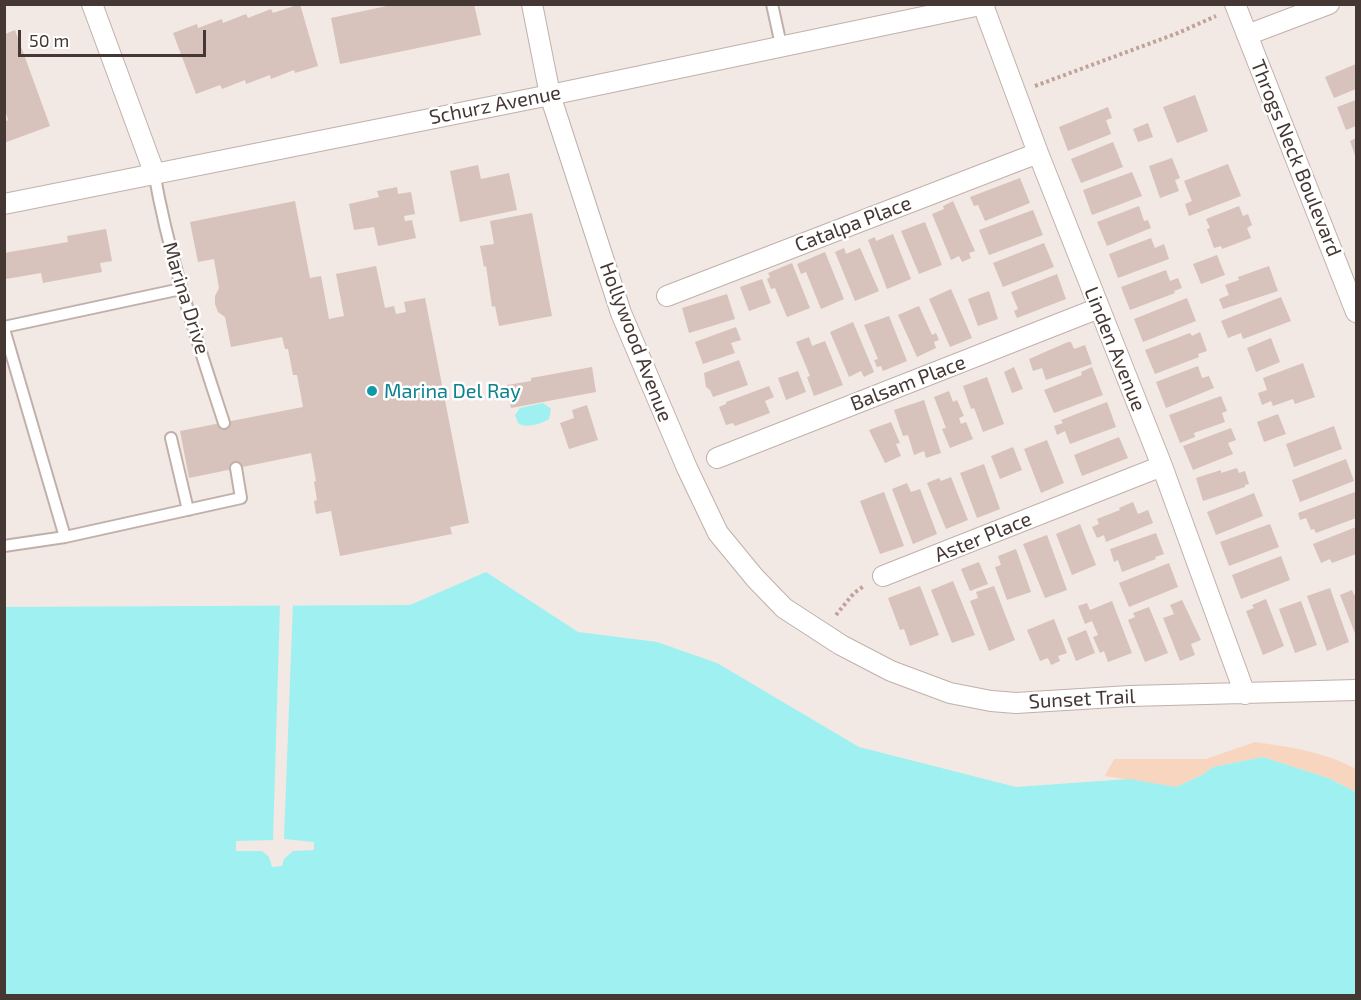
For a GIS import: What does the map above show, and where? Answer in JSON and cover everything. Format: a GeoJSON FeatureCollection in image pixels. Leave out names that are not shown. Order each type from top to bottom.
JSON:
{"type":"FeatureCollection","features":[{"type":"Feature","properties":{"kind":"street"},"geometry":{"type":"LineString","coordinates":[[92,4],[154,172]]}},
{"type":"Feature","properties":{"kind":"street","name":"Hollywood Avenue"},"geometry":{"type":"LineString","coordinates":[[532,4],[550,95],[621,313],[687,468],[718,533],[755,578],[784,608],[823,633]]}},
{"type":"Feature","properties":{"kind":"street"},"geometry":{"type":"LineString","coordinates":[[1247,35],[1329,4]]}},
{"type":"Feature","properties":{"kind":"street","name":"Schurz Avenue"},"geometry":{"type":"LineString","coordinates":[[4,204],[154,172],[550,95],[781,45],[983,5]]}},
{"type":"Feature","properties":{"kind":"street","name":"Linden Avenue"},"geometry":{"type":"LineString","coordinates":[[983,5],[1038,153],[1162,466],[1245,693]]}},
{"type":"Feature","properties":{"kind":"street","name":"Throgs Neck Boulevard"},"geometry":{"type":"LineString","coordinates":[[1235,6],[1356,312]]}},
{"type":"Feature","properties":{"kind":"street","name":"Catalpa Place"},"geometry":{"type":"LineString","coordinates":[[667,296],[1038,153]]}},
{"type":"Feature","properties":{"kind":"street","name":"Balsam Place"},"geometry":{"type":"LineString","coordinates":[[717,458],[1099,308]]}},
{"type":"Feature","properties":{"kind":"street","name":"Aster Place"},"geometry":{"type":"LineString","coordinates":[[883,576],[1162,466]]}},
{"type":"Feature","properties":{"kind":"street","name":"Sunset Trail"},"geometry":{"type":"LineString","coordinates":[[823,633],[891,671],[920,683],[950,693],[992,701],[1016,703],[1130,696],[1356,690]]}},
{"type":"Feature","properties":{"kind":"lane"},"geometry":{"type":"LineString","coordinates":[[772,4],[781,45]]}},
{"type":"Feature","properties":{"kind":"lane","name":"Marina Drive"},"geometry":{"type":"LineString","coordinates":[[154,172],[162,216],[181,289],[224,423]]}},
{"type":"Feature","properties":{"kind":"lane"},"geometry":{"type":"LineString","coordinates":[[64,537],[4,328],[181,289]]}},
{"type":"Feature","properties":{"kind":"lane"},"geometry":{"type":"LineString","coordinates":[[171,438],[188,510]]}},
{"type":"Feature","properties":{"kind":"lane"},"geometry":{"type":"LineString","coordinates":[[4,546],[64,537],[241,498],[236,468]]}},
{"type":"Feature","properties":{"kind":"path"},"geometry":{"type":"LineString","coordinates":[[1055,78],[1178,33],[1235,6]]}},
{"type":"Feature","properties":{"kind":"path"},"geometry":{"type":"LineString","coordinates":[[823,633],[854,593],[883,576]]}},
{"type":"Feature","properties":{"kind":"sand"},"geometry":{"type":"Polygon","coordinates":[[[1255,742],[1320,754],[1344,763],[1356,769],[1356,792],[1328,778],[1263,757],[1213,767],[1202,775],[1176,787],[1105,776],[1114,759],[1206,759],[1255,742]]]}},
{"type":"Feature","properties":{"kind":"water"},"geometry":{"type":"Polygon","coordinates":[[[543,403],[551,409],[549,419],[529,426],[518,423],[515,415],[520,408],[543,403]]]}},
{"type":"Feature","properties":{"kind":"water"},"geometry":{"type":"Polygon","coordinates":[[[486,572],[578,632],[657,642],[717,663],[859,747],[1016,787],[1129,779],[1176,787],[1202,775],[1213,767],[1263,757],[1328,778],[1356,792],[1356,995],[5,995],[4,607],[410,605],[486,572]]]}},
{"type":"Feature","properties":{"kind":"pier"},"geometry":{"type":"Polygon","coordinates":[[[293,602],[284,839],[314,842],[314,850],[293,851],[284,859],[282,866],[272,867],[269,857],[262,851],[236,851],[236,841],[273,840],[280,603],[293,602]]]}},
{"type":"Feature","properties":{"kind":"building"},"geometry":{"type":"Polygon","coordinates":[[[300,4],[318,66],[295,73],[294,70],[271,79],[270,75],[246,84],[245,80],[222,89],[220,85],[196,94],[173,33],[197,24],[198,28],[222,19],[223,23],[246,14],[248,18],[271,9],[273,13],[300,4]]]}},
{"type":"Feature","properties":{"kind":"building"},"geometry":{"type":"Polygon","coordinates":[[[396,4],[474,4],[481,35],[340,64],[331,18],[396,4]]]}},
{"type":"Feature","properties":{"kind":"building"},"geometry":{"type":"Polygon","coordinates":[[[15,30],[50,126],[4,143],[4,122],[8,120],[5,110],[5,34],[15,30]]]}},
{"type":"Feature","properties":{"kind":"building"},"geometry":{"type":"Polygon","coordinates":[[[1356,64],[1356,89],[1334,98],[1325,77],[1356,64]]]}},
{"type":"Feature","properties":{"kind":"building"},"geometry":{"type":"Polygon","coordinates":[[[1195,95],[1208,131],[1177,143],[1163,107],[1195,95]]]}},
{"type":"Feature","properties":{"kind":"building"},"geometry":{"type":"Polygon","coordinates":[[[1356,100],[1356,126],[1346,130],[1337,107],[1356,100]]]}},
{"type":"Feature","properties":{"kind":"building"},"geometry":{"type":"Polygon","coordinates":[[[1108,107],[1112,118],[1106,120],[1111,134],[1068,151],[1059,127],[1108,107]]]}},
{"type":"Feature","properties":{"kind":"building"},"geometry":{"type":"Polygon","coordinates":[[[1148,123],[1153,137],[1138,142],[1133,129],[1148,123]]]}},
{"type":"Feature","properties":{"kind":"building"},"geometry":{"type":"Polygon","coordinates":[[[1356,138],[1356,158],[1350,141],[1356,138]]]}},
{"type":"Feature","properties":{"kind":"building"},"geometry":{"type":"Polygon","coordinates":[[[1113,142],[1123,167],[1081,183],[1071,159],[1113,142]]]}},
{"type":"Feature","properties":{"kind":"building"},"geometry":{"type":"Polygon","coordinates":[[[1172,158],[1180,178],[1175,180],[1179,191],[1160,198],[1149,166],[1172,158]]]}},
{"type":"Feature","properties":{"kind":"building"},"geometry":{"type":"Polygon","coordinates":[[[1228,164],[1241,196],[1189,216],[1185,204],[1192,201],[1184,181],[1228,164]]]}},
{"type":"Feature","properties":{"kind":"building"},"geometry":{"type":"Polygon","coordinates":[[[478,165],[481,179],[509,173],[517,210],[460,222],[450,171],[478,165]]]}},
{"type":"Feature","properties":{"kind":"building"},"geometry":{"type":"Polygon","coordinates":[[[1132,172],[1142,196],[1092,215],[1083,190],[1132,172]]]}},
{"type":"Feature","properties":{"kind":"building"},"geometry":{"type":"Polygon","coordinates":[[[1020,178],[1030,203],[985,221],[978,205],[974,206],[970,197],[1020,178]]]}},
{"type":"Feature","properties":{"kind":"building"},"geometry":{"type":"Polygon","coordinates":[[[397,187],[398,194],[411,192],[415,214],[404,216],[405,221],[412,220],[416,238],[378,246],[374,227],[354,230],[349,204],[379,197],[377,191],[397,187]]]}},
{"type":"Feature","properties":{"kind":"building","name":"Marina Del Ray"},"geometry":{"type":"Polygon","coordinates":[[[295,201],[310,278],[321,276],[329,319],[344,316],[336,274],[376,266],[385,308],[394,306],[396,314],[406,312],[404,302],[425,298],[469,523],[450,527],[452,534],[340,556],[331,511],[316,514],[314,501],[317,500],[314,482],[316,481],[311,453],[189,478],[180,431],[303,407],[297,375],[293,375],[288,349],[285,349],[282,337],[231,347],[225,317],[218,312],[215,304],[215,296],[219,288],[214,259],[198,262],[190,222],[295,201]]]}},
{"type":"Feature","properties":{"kind":"building"},"geometry":{"type":"Polygon","coordinates":[[[953,201],[975,251],[969,253],[971,258],[962,262],[959,256],[951,260],[932,214],[944,209],[943,206],[953,201]]]}},
{"type":"Feature","properties":{"kind":"building"},"geometry":{"type":"Polygon","coordinates":[[[1139,206],[1144,221],[1148,220],[1151,228],[1107,246],[1097,222],[1139,206]]]}},
{"type":"Feature","properties":{"kind":"building"},"geometry":{"type":"Polygon","coordinates":[[[1239,206],[1243,216],[1248,214],[1252,225],[1247,228],[1251,238],[1222,249],[1221,246],[1214,248],[1206,219],[1239,206]]]}},
{"type":"Feature","properties":{"kind":"building"},"geometry":{"type":"Polygon","coordinates":[[[1033,210],[1043,235],[989,255],[979,230],[1033,210]]]}},
{"type":"Feature","properties":{"kind":"building"},"geometry":{"type":"Polygon","coordinates":[[[532,213],[552,316],[499,326],[495,306],[492,307],[486,266],[484,267],[480,246],[494,244],[490,221],[532,213]]]}},
{"type":"Feature","properties":{"kind":"building"},"geometry":{"type":"Polygon","coordinates":[[[925,222],[942,265],[919,274],[901,231],[925,222]]]}},
{"type":"Feature","properties":{"kind":"building"},"geometry":{"type":"Polygon","coordinates":[[[106,229],[112,261],[100,263],[102,272],[43,283],[41,273],[6,279],[4,253],[68,242],[67,236],[106,229]]]}},
{"type":"Feature","properties":{"kind":"building"},"geometry":{"type":"Polygon","coordinates":[[[893,234],[911,279],[887,289],[868,240],[875,237],[876,241],[893,234]]]}},
{"type":"Feature","properties":{"kind":"building"},"geometry":{"type":"Polygon","coordinates":[[[1151,238],[1155,248],[1164,244],[1169,259],[1118,278],[1109,254],[1151,238]]]}},
{"type":"Feature","properties":{"kind":"building"},"geometry":{"type":"Polygon","coordinates":[[[1044,243],[1054,267],[1003,287],[993,263],[1044,243]]]}},
{"type":"Feature","properties":{"kind":"building"},"geometry":{"type":"Polygon","coordinates":[[[844,248],[846,254],[860,248],[879,291],[855,301],[835,252],[844,248]]]}},
{"type":"Feature","properties":{"kind":"building"},"geometry":{"type":"Polygon","coordinates":[[[825,252],[844,299],[821,309],[806,272],[801,274],[797,264],[825,252]]]}},
{"type":"Feature","properties":{"kind":"building"},"geometry":{"type":"Polygon","coordinates":[[[1217,255],[1225,275],[1201,284],[1193,264],[1217,255]]]}},
{"type":"Feature","properties":{"kind":"building"},"geometry":{"type":"Polygon","coordinates":[[[792,263],[810,308],[787,317],[775,288],[771,289],[767,279],[770,277],[768,273],[792,263]]]}},
{"type":"Feature","properties":{"kind":"building"},"geometry":{"type":"Polygon","coordinates":[[[1269,266],[1278,291],[1223,309],[1219,299],[1229,295],[1225,285],[1239,280],[1238,277],[1269,266]]]}},
{"type":"Feature","properties":{"kind":"building"},"geometry":{"type":"Polygon","coordinates":[[[1166,270],[1170,281],[1178,278],[1182,288],[1174,291],[1175,293],[1130,310],[1121,287],[1166,270]]]}},
{"type":"Feature","properties":{"kind":"building"},"geometry":{"type":"Polygon","coordinates":[[[1057,274],[1066,299],[1017,318],[1014,311],[1018,309],[1011,292],[1057,274]]]}},
{"type":"Feature","properties":{"kind":"building"},"geometry":{"type":"Polygon","coordinates":[[[762,279],[771,303],[749,311],[740,287],[762,279]]]}},
{"type":"Feature","properties":{"kind":"building"},"geometry":{"type":"Polygon","coordinates":[[[951,289],[972,338],[950,347],[929,299],[951,289]]]}},
{"type":"Feature","properties":{"kind":"building"},"geometry":{"type":"Polygon","coordinates":[[[989,291],[998,319],[978,326],[968,299],[989,291]]]}},
{"type":"Feature","properties":{"kind":"building"},"geometry":{"type":"Polygon","coordinates":[[[727,294],[735,319],[689,333],[682,308],[727,294]]]}},
{"type":"Feature","properties":{"kind":"building"},"geometry":{"type":"Polygon","coordinates":[[[1281,297],[1291,321],[1243,339],[1241,333],[1228,338],[1221,321],[1281,297]]]}},
{"type":"Feature","properties":{"kind":"building"},"geometry":{"type":"Polygon","coordinates":[[[1187,298],[1196,321],[1143,342],[1134,319],[1187,298]]]}},
{"type":"Feature","properties":{"kind":"building"},"geometry":{"type":"Polygon","coordinates":[[[919,306],[932,335],[936,333],[939,340],[934,342],[936,348],[917,357],[898,315],[919,306]]]}},
{"type":"Feature","properties":{"kind":"building"},"geometry":{"type":"Polygon","coordinates":[[[889,316],[907,361],[883,371],[881,366],[877,367],[874,360],[878,359],[864,325],[889,316]]]}},
{"type":"Feature","properties":{"kind":"building"},"geometry":{"type":"Polygon","coordinates":[[[853,322],[874,372],[864,377],[861,371],[849,377],[830,332],[853,322]]]}},
{"type":"Feature","properties":{"kind":"building"},"geometry":{"type":"Polygon","coordinates":[[[736,327],[741,340],[731,343],[735,353],[703,364],[695,342],[736,327]]]}},
{"type":"Feature","properties":{"kind":"building"},"geometry":{"type":"Polygon","coordinates":[[[1200,332],[1207,351],[1198,354],[1199,357],[1155,374],[1145,350],[1190,333],[1192,336],[1200,332]]]}},
{"type":"Feature","properties":{"kind":"building"},"geometry":{"type":"Polygon","coordinates":[[[809,337],[812,346],[825,341],[843,385],[814,396],[807,377],[810,376],[796,342],[809,337]]]}},
{"type":"Feature","properties":{"kind":"building"},"geometry":{"type":"Polygon","coordinates":[[[1271,338],[1280,362],[1256,372],[1247,348],[1271,338]]]}},
{"type":"Feature","properties":{"kind":"building"},"geometry":{"type":"Polygon","coordinates":[[[1071,342],[1074,349],[1085,345],[1092,364],[1046,380],[1042,368],[1033,371],[1029,359],[1071,342]]]}},
{"type":"Feature","properties":{"kind":"building"},"geometry":{"type":"Polygon","coordinates":[[[739,360],[748,385],[713,397],[706,387],[704,373],[739,360]]]}},
{"type":"Feature","properties":{"kind":"building"},"geometry":{"type":"Polygon","coordinates":[[[1303,363],[1315,397],[1295,404],[1293,399],[1273,406],[1271,401],[1262,405],[1258,393],[1267,390],[1263,378],[1303,363]]]}},
{"type":"Feature","properties":{"kind":"building"},"geometry":{"type":"Polygon","coordinates":[[[1198,366],[1202,378],[1209,376],[1214,388],[1166,408],[1156,382],[1198,366]]]}},
{"type":"Feature","properties":{"kind":"building"},"geometry":{"type":"Polygon","coordinates":[[[592,367],[596,392],[511,408],[507,385],[531,381],[531,378],[592,367]]]}},
{"type":"Feature","properties":{"kind":"building"},"geometry":{"type":"Polygon","coordinates":[[[1014,367],[1023,389],[1012,393],[1004,372],[1014,367]]]}},
{"type":"Feature","properties":{"kind":"building"},"geometry":{"type":"Polygon","coordinates":[[[1092,367],[1103,395],[1054,413],[1044,390],[1082,375],[1081,372],[1092,367]]]}},
{"type":"Feature","properties":{"kind":"building"},"geometry":{"type":"Polygon","coordinates":[[[798,371],[806,392],[786,400],[778,378],[798,371]]]}},
{"type":"Feature","properties":{"kind":"building"},"geometry":{"type":"Polygon","coordinates":[[[987,377],[1004,424],[983,432],[974,408],[971,409],[963,386],[987,377]]]}},
{"type":"Feature","properties":{"kind":"building"},"geometry":{"type":"Polygon","coordinates":[[[769,386],[774,397],[765,401],[770,413],[735,426],[733,423],[726,425],[719,407],[726,402],[769,386]]]}},
{"type":"Feature","properties":{"kind":"building"},"geometry":{"type":"Polygon","coordinates":[[[949,391],[953,402],[957,400],[964,416],[959,418],[961,424],[966,422],[973,439],[950,448],[942,429],[946,428],[934,397],[949,391]]]}},
{"type":"Feature","properties":{"kind":"building"},"geometry":{"type":"Polygon","coordinates":[[[1221,396],[1227,411],[1222,413],[1225,422],[1194,433],[1195,437],[1180,443],[1169,415],[1221,396]]]}},
{"type":"Feature","properties":{"kind":"building"},"geometry":{"type":"Polygon","coordinates":[[[924,400],[941,453],[926,458],[924,451],[914,455],[908,435],[903,436],[894,410],[924,400]]]}},
{"type":"Feature","properties":{"kind":"building"},"geometry":{"type":"Polygon","coordinates":[[[1107,402],[1116,427],[1070,444],[1065,431],[1057,435],[1054,426],[1063,423],[1061,420],[1107,402]]]}},
{"type":"Feature","properties":{"kind":"building"},"geometry":{"type":"Polygon","coordinates":[[[587,405],[598,440],[569,449],[560,423],[574,418],[572,410],[587,405]]]}},
{"type":"Feature","properties":{"kind":"building"},"geometry":{"type":"Polygon","coordinates":[[[1278,414],[1286,434],[1264,442],[1257,422],[1278,414]]]}},
{"type":"Feature","properties":{"kind":"building"},"geometry":{"type":"Polygon","coordinates":[[[891,422],[900,443],[896,444],[901,456],[885,463],[869,430],[891,422]]]}},
{"type":"Feature","properties":{"kind":"building"},"geometry":{"type":"Polygon","coordinates":[[[1334,426],[1342,449],[1294,467],[1286,444],[1334,426]]]}},
{"type":"Feature","properties":{"kind":"building"},"geometry":{"type":"Polygon","coordinates":[[[1231,428],[1236,440],[1228,443],[1233,454],[1193,470],[1183,446],[1231,428]]]}},
{"type":"Feature","properties":{"kind":"building"},"geometry":{"type":"Polygon","coordinates":[[[1119,437],[1128,458],[1082,476],[1074,455],[1119,437]]]}},
{"type":"Feature","properties":{"kind":"building"},"geometry":{"type":"Polygon","coordinates":[[[1047,440],[1064,483],[1041,493],[1024,449],[1047,440]]]}},
{"type":"Feature","properties":{"kind":"building"},"geometry":{"type":"Polygon","coordinates":[[[1013,447],[1022,470],[1000,479],[991,456],[1013,447]]]}},
{"type":"Feature","properties":{"kind":"building"},"geometry":{"type":"Polygon","coordinates":[[[1346,459],[1354,481],[1300,502],[1292,480],[1346,459]]]}},
{"type":"Feature","properties":{"kind":"building"},"geometry":{"type":"Polygon","coordinates":[[[984,464],[1000,509],[977,518],[960,473],[984,464]]]}},
{"type":"Feature","properties":{"kind":"building"},"geometry":{"type":"Polygon","coordinates":[[[1237,468],[1239,473],[1245,471],[1249,484],[1203,501],[1196,478],[1221,470],[1221,473],[1237,468]]]}},
{"type":"Feature","properties":{"kind":"building"},"geometry":{"type":"Polygon","coordinates":[[[951,477],[968,520],[946,529],[927,483],[939,478],[941,481],[951,477]]]}},
{"type":"Feature","properties":{"kind":"building"},"geometry":{"type":"Polygon","coordinates":[[[907,483],[911,492],[920,489],[937,534],[913,544],[892,489],[907,483]]]}},
{"type":"Feature","properties":{"kind":"building"},"geometry":{"type":"Polygon","coordinates":[[[884,492],[904,546],[880,554],[860,501],[884,492]]]}},
{"type":"Feature","properties":{"kind":"building"},"geometry":{"type":"Polygon","coordinates":[[[1355,492],[1356,518],[1316,533],[1314,529],[1311,530],[1306,518],[1300,520],[1298,513],[1355,492]]]}},
{"type":"Feature","properties":{"kind":"building"},"geometry":{"type":"Polygon","coordinates":[[[1254,493],[1263,516],[1216,535],[1207,512],[1254,493]]]}},
{"type":"Feature","properties":{"kind":"building"},"geometry":{"type":"Polygon","coordinates":[[[1133,502],[1138,514],[1148,510],[1153,523],[1106,542],[1104,535],[1097,538],[1092,527],[1099,524],[1097,519],[1133,502]]]}},
{"type":"Feature","properties":{"kind":"building"},"geometry":{"type":"Polygon","coordinates":[[[1080,524],[1096,565],[1072,575],[1056,534],[1080,524]]]}},
{"type":"Feature","properties":{"kind":"building"},"geometry":{"type":"Polygon","coordinates":[[[1270,524],[1279,547],[1229,566],[1220,542],[1270,524]]]}},
{"type":"Feature","properties":{"kind":"building"},"geometry":{"type":"Polygon","coordinates":[[[1356,527],[1356,554],[1332,563],[1330,559],[1321,563],[1313,544],[1356,527]]]}},
{"type":"Feature","properties":{"kind":"building"},"geometry":{"type":"Polygon","coordinates":[[[1156,533],[1164,554],[1122,572],[1118,560],[1114,562],[1110,549],[1156,533]]]}},
{"type":"Feature","properties":{"kind":"building"},"geometry":{"type":"Polygon","coordinates":[[[1047,535],[1067,590],[1045,598],[1023,544],[1047,535]]]}},
{"type":"Feature","properties":{"kind":"building"},"geometry":{"type":"Polygon","coordinates":[[[1016,549],[1031,592],[1007,600],[995,567],[1001,565],[998,556],[1016,549]]]}},
{"type":"Feature","properties":{"kind":"building"},"geometry":{"type":"Polygon","coordinates":[[[1281,556],[1290,580],[1241,599],[1232,575],[1281,556]]]}},
{"type":"Feature","properties":{"kind":"building"},"geometry":{"type":"Polygon","coordinates":[[[979,562],[988,584],[970,591],[961,569],[979,562]]]}},
{"type":"Feature","properties":{"kind":"building"},"geometry":{"type":"Polygon","coordinates":[[[1169,563],[1178,587],[1129,607],[1119,583],[1169,563]]]}},
{"type":"Feature","properties":{"kind":"building"},"geometry":{"type":"Polygon","coordinates":[[[953,581],[975,635],[952,643],[931,590],[953,581]]]}},
{"type":"Feature","properties":{"kind":"building"},"geometry":{"type":"Polygon","coordinates":[[[920,586],[939,635],[910,646],[904,629],[900,630],[888,598],[920,586]]]}},
{"type":"Feature","properties":{"kind":"building"},"geometry":{"type":"Polygon","coordinates":[[[994,586],[1015,640],[989,651],[970,601],[978,598],[976,592],[994,586]]]}},
{"type":"Feature","properties":{"kind":"building"},"geometry":{"type":"Polygon","coordinates":[[[1330,588],[1349,642],[1327,651],[1307,596],[1330,588]]]}},
{"type":"Feature","properties":{"kind":"building"},"geometry":{"type":"Polygon","coordinates":[[[1352,590],[1354,595],[1356,594],[1356,636],[1340,595],[1352,590]]]}},
{"type":"Feature","properties":{"kind":"building"},"geometry":{"type":"Polygon","coordinates":[[[1266,599],[1284,646],[1263,655],[1246,611],[1254,608],[1252,605],[1266,599]]]}},
{"type":"Feature","properties":{"kind":"building"},"geometry":{"type":"Polygon","coordinates":[[[1182,600],[1201,640],[1191,644],[1195,655],[1180,661],[1163,618],[1174,614],[1170,605],[1182,600]]]}},
{"type":"Feature","properties":{"kind":"building"},"geometry":{"type":"Polygon","coordinates":[[[1112,601],[1132,653],[1108,662],[1104,651],[1100,653],[1093,637],[1098,635],[1092,621],[1085,624],[1078,606],[1087,603],[1090,610],[1112,601]]]}},
{"type":"Feature","properties":{"kind":"building"},"geometry":{"type":"Polygon","coordinates":[[[1301,601],[1317,645],[1295,653],[1279,609],[1301,601]]]}},
{"type":"Feature","properties":{"kind":"building"},"geometry":{"type":"Polygon","coordinates":[[[1149,607],[1168,653],[1145,662],[1128,620],[1135,617],[1133,613],[1149,607]]]}},
{"type":"Feature","properties":{"kind":"building"},"geometry":{"type":"Polygon","coordinates":[[[1054,619],[1067,653],[1058,656],[1060,661],[1051,665],[1048,658],[1040,661],[1027,630],[1054,619]]]}},
{"type":"Feature","properties":{"kind":"building"},"geometry":{"type":"Polygon","coordinates":[[[1086,630],[1095,653],[1076,661],[1067,638],[1086,630]]]}},
{"type":"Feature","properties":{"kind":"place","name":"Marina Del Ray"},"geometry":{"type":"Point","coordinates":[372,391]}}]}
